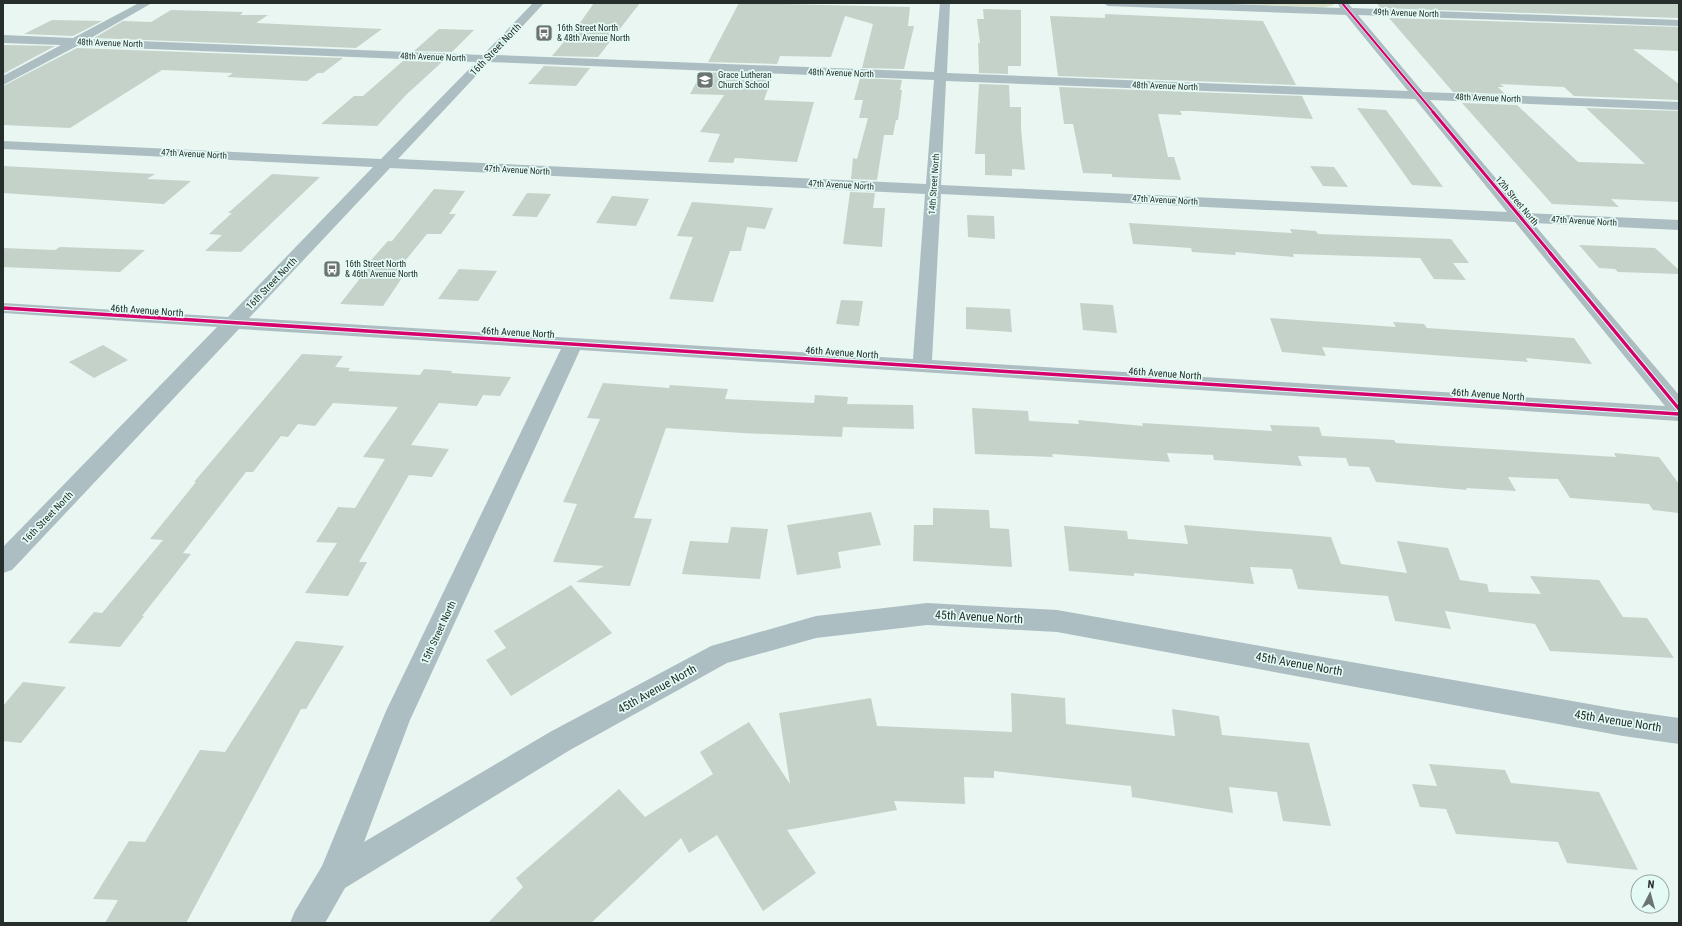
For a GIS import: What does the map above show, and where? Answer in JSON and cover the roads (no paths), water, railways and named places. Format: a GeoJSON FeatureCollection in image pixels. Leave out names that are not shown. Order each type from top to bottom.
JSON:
{"type":"FeatureCollection","features":[{"type":"Feature","properties":{"kind":"street"},"geometry":{"type":"LineString","coordinates":[[3,81],[147,3]]}},
{"type":"Feature","properties":{"kind":"street","name":"16th Street North"},"geometry":{"type":"LineString","coordinates":[[3,563],[539,3]]}},
{"type":"Feature","properties":{"kind":"street","name":"14th Street North"},"geometry":{"type":"LineString","coordinates":[[922,366],[946,3]]}},
{"type":"Feature","properties":{"kind":"street","name":"49th Avenue North"},"geometry":{"type":"LineString","coordinates":[[1108,3],[1345,7],[1679,23]]}},
{"type":"Feature","properties":{"kind":"street","name":"12th Street North"},"geometry":{"type":"LineString","coordinates":[[1345,7],[1417,96],[1520,217],[1679,410]]}},
{"type":"Feature","properties":{"kind":"street","name":"48th Avenue North"},"geometry":{"type":"LineString","coordinates":[[3,39],[1679,106]]}},
{"type":"Feature","properties":{"kind":"street","name":"47th Avenue North"},"geometry":{"type":"LineString","coordinates":[[3,145],[1520,217],[1679,226]]}},
{"type":"Feature","properties":{"kind":"street","name":"46th Avenue North"},"geometry":{"type":"LineString","coordinates":[[3,308],[1679,414]]}},
{"type":"Feature","properties":{"kind":"street","name":"15th Street North"},"geometry":{"type":"LineString","coordinates":[[307,923],[334,877],[396,720],[574,343]]}},
{"type":"Feature","properties":{"kind":"street","name":"45th Avenue North"},"geometry":{"type":"LineString","coordinates":[[334,877],[560,741],[720,654],[816,627],[927,614],[1057,621],[1623,723],[1679,731]]}},
{"type":"Feature","properties":{"kind":"place","name":"16th Street North & 48th Avenue North"},"geometry":{"type":"Point","coordinates":[544,33]}},
{"type":"Feature","properties":{"kind":"place","name":"Grace Lutheran Church School"},"geometry":{"type":"Point","coordinates":[705,80]}},
{"type":"Feature","properties":{"kind":"place","name":"16th Street North & 46th Avenue North"},"geometry":{"type":"Point","coordinates":[332,269]}}]}
